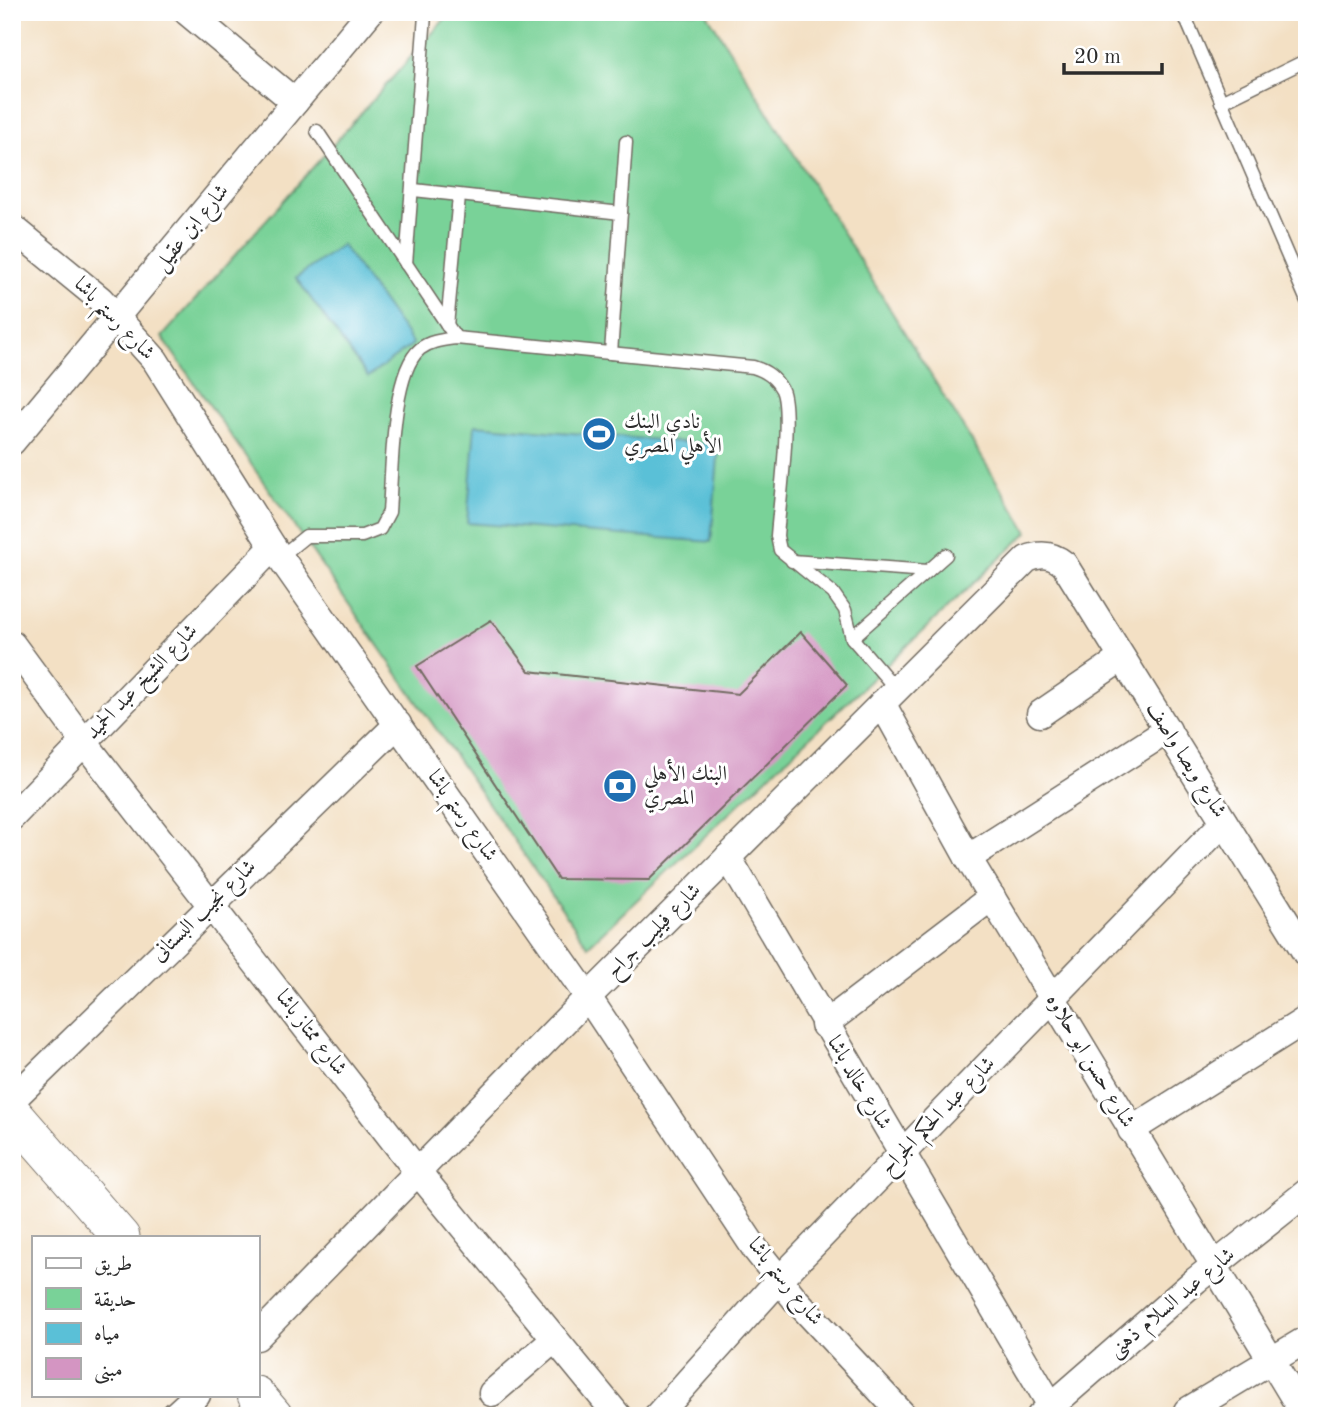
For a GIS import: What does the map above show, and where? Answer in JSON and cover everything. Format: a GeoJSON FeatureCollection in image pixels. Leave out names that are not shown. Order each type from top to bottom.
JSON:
{"type":"FeatureCollection","features":[{"type":"Feature","properties":{"kind":"main road"},"geometry":{"type":"LineString","coordinates":[[12,1112],[120,1236]]}},
{"type":"Feature","properties":{"kind":"main road"},"geometry":{"type":"LineString","coordinates":[[258,1396],[274,1416]]}},
{"type":"Feature","properties":{"kind":"street"},"geometry":{"type":"LineString","coordinates":[[187,12],[295,102]]}},
{"type":"Feature","properties":{"kind":"street","name":"شارع ابن عقيل"},"geometry":{"type":"LineString","coordinates":[[12,442],[370,12]]}},
{"type":"Feature","properties":{"kind":"street","name":"شارع رستم باشا"},"geometry":{"type":"LineString","coordinates":[[12,227],[118,317],[155,360],[276,552],[588,997],[779,1280],[904,1416]]}},
{"type":"Feature","properties":{"kind":"street","name":"شارع الشيخ عبد الحميد"},"geometry":{"type":"LineString","coordinates":[[12,817],[276,552]]}},
{"type":"Feature","properties":{"kind":"street","name":"شارع فيليب جراح"},"geometry":{"type":"LineString","coordinates":[[259,1335],[588,997],[1027,559],[1046,555],[1064,564]]}},
{"type":"Feature","properties":{"kind":"street","name":"شارع ويصا واصف"},"geometry":{"type":"LineString","coordinates":[[1064,564],[1307,955]]}},
{"type":"Feature","properties":{"kind":"street","name":"شارع ممتاز باشا"},"geometry":{"type":"LineString","coordinates":[[12,644],[84,742],[418,1172],[618,1416]]}},
{"type":"Feature","properties":{"kind":"street"},"geometry":{"type":"LineString","coordinates":[[1041,714],[1122,658]]}},
{"type":"Feature","properties":{"kind":"street","name":"شارع حسن ابو حلاوه"},"geometry":{"type":"LineString","coordinates":[[889,696],[968,858],[1269,1362],[1305,1416]]}},
{"type":"Feature","properties":{"kind":"street","name":"شارع نجيب البستانى"},"geometry":{"type":"LineString","coordinates":[[12,1100],[398,724]]}},
{"type":"Feature","properties":{"kind":"street"},"geometry":{"type":"LineString","coordinates":[[968,858],[1168,730]]}},
{"type":"Feature","properties":{"kind":"street","name":"شارع عبد الحكم الجراح"},"geometry":{"type":"LineString","coordinates":[[657,1416],[779,1280],[1224,821]]}},
{"type":"Feature","properties":{"kind":"street","name":"شارع خالد باشا"},"geometry":{"type":"LineString","coordinates":[[728,857],[1050,1413]]}},
{"type":"Feature","properties":{"kind":"street"},"geometry":{"type":"LineString","coordinates":[[824,1025],[992,897]]}},
{"type":"Feature","properties":{"kind":"street"},"geometry":{"type":"LineString","coordinates":[[1131,1130],[1307,1019]]}},
{"type":"Feature","properties":{"kind":"street","name":"شارع عبد السلام ذهنى"},"geometry":{"type":"LineString","coordinates":[[1050,1413],[1213,1267],[1307,1192]]}},
{"type":"Feature","properties":{"kind":"street"},"geometry":{"type":"LineString","coordinates":[[492,1392],[555,1339]]}},
{"type":"Feature","properties":{"kind":"street"},"geometry":{"type":"LineString","coordinates":[[1187,1410],[1307,1339]]}},
{"type":"Feature","properties":{"kind":"street"},"geometry":{"type":"LineString","coordinates":[[174,1416],[196,1396]]}},
{"type":"Feature","properties":{"kind":"lane"},"geometry":{"type":"LineString","coordinates":[[1183,12],[1307,301]]}},
{"type":"Feature","properties":{"kind":"lane"},"geometry":{"type":"LineString","coordinates":[[406,264],[414,190],[425,15]]}},
{"type":"Feature","properties":{"kind":"lane"},"geometry":{"type":"LineString","coordinates":[[1222,102],[1307,60]]}},
{"type":"Feature","properties":{"kind":"lane"},"geometry":{"type":"LineString","coordinates":[[317,131],[456,338]]}},
{"type":"Feature","properties":{"kind":"lane"},"geometry":{"type":"LineString","coordinates":[[611,353],[626,142]]}},
{"type":"Feature","properties":{"kind":"lane"},"geometry":{"type":"LineString","coordinates":[[414,190],[621,213]]}},
{"type":"Feature","properties":{"kind":"lane"},"geometry":{"type":"LineString","coordinates":[[447,326],[459,195]]}},
{"type":"Feature","properties":{"kind":"lane"},"geometry":{"type":"LineString","coordinates":[[276,552],[306,536],[362,536],[380,529],[388,512],[404,371],[421,348],[434,341],[456,338],[753,367],[766,371],[775,380],[786,404],[777,536],[780,550],[833,593],[845,610],[852,638],[889,696]]}},
{"type":"Feature","properties":{"kind":"lane"},"geometry":{"type":"LineString","coordinates":[[852,638],[946,555]]}},
{"type":"Feature","properties":{"kind":"lane"},"geometry":{"type":"LineString","coordinates":[[792,561],[928,571]]}},
{"type":"Feature","properties":{"kind":"green space","name":"نادي البنك الأهلي المصري"},"geometry":{"type":"Polygon","coordinates":[[[451,12],[706,12],[1028,532],[588,946],[162,337],[451,12]]]}},
{"type":"Feature","properties":{"kind":"water"},"geometry":{"type":"Polygon","coordinates":[[[342,245],[413,344],[368,377],[296,278],[342,245]]]}},
{"type":"Feature","properties":{"kind":"water"},"geometry":{"type":"Polygon","coordinates":[[[475,425],[719,445],[711,542],[467,523],[475,425]]]}},
{"type":"Feature","properties":{"kind":"building","name":"البنك الأهلي المصري"},"geometry":{"type":"Polygon","coordinates":[[[491,620],[529,671],[738,694],[801,632],[847,685],[649,880],[558,879],[417,666],[491,620]]]}},
{"type":"Feature","properties":{"kind":"place","name":"نادي البنك الأهلي المصري"},"geometry":{"type":"Point","coordinates":[599,434]}},
{"type":"Feature","properties":{"kind":"place","name":"البنك الأهلي المصري"},"geometry":{"type":"Point","coordinates":[620,786]}}]}
